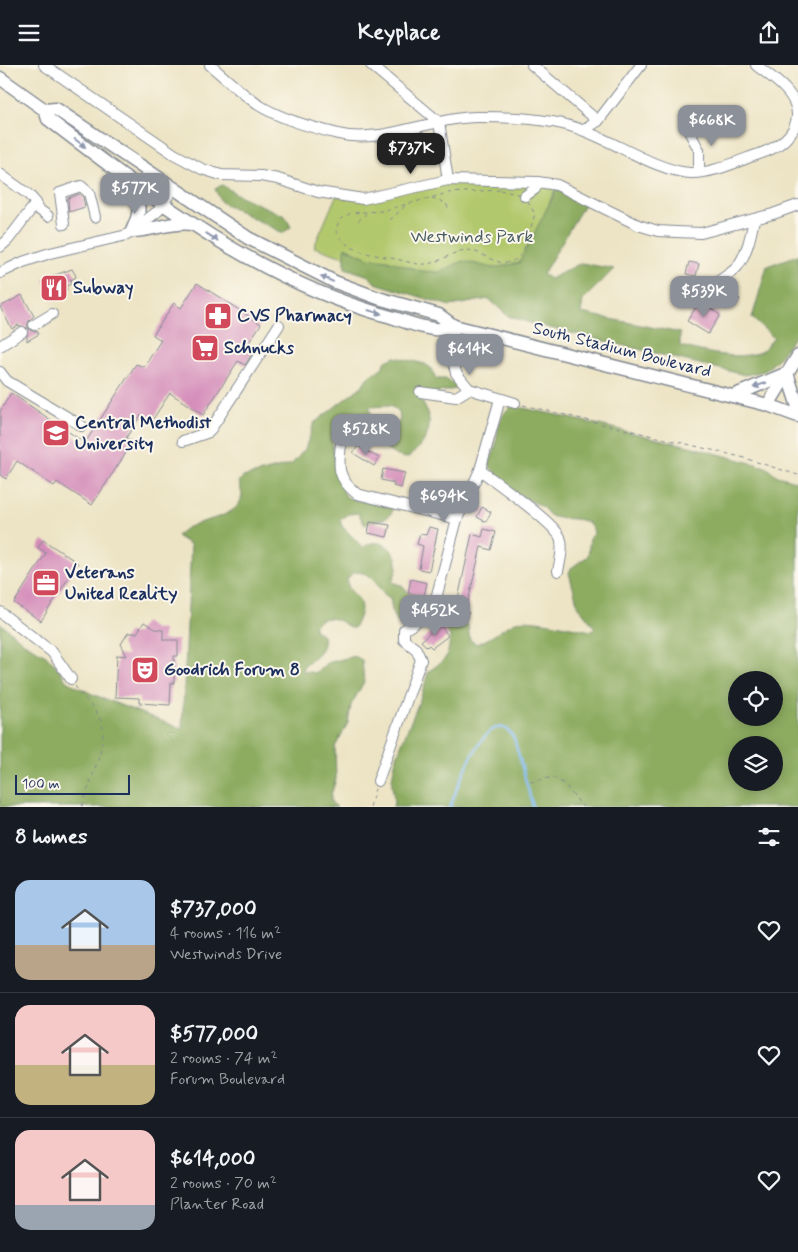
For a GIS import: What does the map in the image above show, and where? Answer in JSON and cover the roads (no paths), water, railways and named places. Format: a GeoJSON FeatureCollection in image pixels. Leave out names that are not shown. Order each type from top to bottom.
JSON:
{"type":"FeatureCollection","features":[{"type":"Feature","properties":{"kind":"main road","name":"South Stadium Boulevard"},"geometry":{"type":"LineString","coordinates":[[0,78],[45,110],[48,119],[192,225],[234,251],[293,282],[362,309],[435,329],[454,327],[768,405],[798,416]]}},
{"type":"Feature","properties":{"kind":"main road"},"geometry":{"type":"LineString","coordinates":[[45,110],[56,109],[248,239],[304,268],[378,298],[439,315],[454,327]]}},
{"type":"Feature","properties":{"kind":"main road"},"geometry":{"type":"LineString","coordinates":[[116,170],[139,204],[140,214],[132,231],[146,231],[182,223],[192,225]]}},
{"type":"Feature","properties":{"kind":"main road"},"geometry":{"type":"LineString","coordinates":[[768,405],[798,356]]}},
{"type":"Feature","properties":{"kind":"main road"},"geometry":{"type":"LineString","coordinates":[[733,396],[786,374]]}},
{"type":"Feature","properties":{"kind":"main road"},"geometry":{"type":"LineString","coordinates":[[786,374],[798,407]]}},
{"type":"Feature","properties":{"kind":"street"},"geometry":{"type":"LineString","coordinates":[[44,65],[174,154],[202,169],[221,175],[270,177],[318,191],[364,199],[448,180],[538,182],[557,185],[638,225],[658,231],[701,233],[798,205]]}},
{"type":"Feature","properties":{"kind":"street"},"geometry":{"type":"LineString","coordinates":[[210,65],[256,103],[277,115],[340,135],[370,135],[478,117],[568,125],[584,130],[679,172],[699,173],[773,149],[784,141],[793,127],[797,119],[794,102],[782,86],[756,65]]}},
{"type":"Feature","properties":{"kind":"street"},"geometry":{"type":"LineString","coordinates":[[372,65],[439,122],[448,180]]}},
{"type":"Feature","properties":{"kind":"street"},"geometry":{"type":"LineString","coordinates":[[532,65],[598,121]]}},
{"type":"Feature","properties":{"kind":"street"},"geometry":{"type":"LineString","coordinates":[[584,130],[598,121],[640,65]]}},
{"type":"Feature","properties":{"kind":"street"},"geometry":{"type":"LineString","coordinates":[[690,133],[700,150],[699,173]]}},
{"type":"Feature","properties":{"kind":"street"},"geometry":{"type":"LineString","coordinates":[[0,174],[29,195],[36,203],[38,209],[48,215]]}},
{"type":"Feature","properties":{"kind":"street"},"geometry":{"type":"LineString","coordinates":[[525,196],[535,189],[538,182]]}},
{"type":"Feature","properties":{"kind":"street"},"geometry":{"type":"LineString","coordinates":[[64,224],[60,205],[60,193],[81,187],[89,193],[95,217]]}},
{"type":"Feature","properties":{"kind":"street"},"geometry":{"type":"LineString","coordinates":[[0,273],[23,262],[112,239],[132,231],[158,211],[173,189]]}},
{"type":"Feature","properties":{"kind":"street"},"geometry":{"type":"LineString","coordinates":[[0,247],[8,240],[36,203]]}},
{"type":"Feature","properties":{"kind":"street"},"geometry":{"type":"LineString","coordinates":[[708,293],[717,281],[736,268],[744,255],[754,219]]}},
{"type":"Feature","properties":{"kind":"street"},"geometry":{"type":"LineString","coordinates":[[34,325],[52,314]]}},
{"type":"Feature","properties":{"kind":"street"},"geometry":{"type":"LineString","coordinates":[[183,441],[209,432],[279,325]]}},
{"type":"Feature","properties":{"kind":"street"},"geometry":{"type":"LineString","coordinates":[[454,327],[453,358],[456,373],[469,389],[515,403]]}},
{"type":"Feature","properties":{"kind":"street"},"geometry":{"type":"LineString","coordinates":[[0,346],[22,332]]}},
{"type":"Feature","properties":{"kind":"street"},"geometry":{"type":"LineString","coordinates":[[0,373],[7,381],[82,426]]}},
{"type":"Feature","properties":{"kind":"street"},"geometry":{"type":"LineString","coordinates":[[420,392],[456,397],[469,389]]}},
{"type":"Feature","properties":{"kind":"street"},"geometry":{"type":"LineString","coordinates":[[378,781],[421,660],[416,649],[404,640],[404,630],[424,617],[434,606],[457,519],[480,470],[500,399]]}},
{"type":"Feature","properties":{"kind":"street"},"geometry":{"type":"LineString","coordinates":[[342,437],[338,469],[347,486],[356,494],[457,519]]}},
{"type":"Feature","properties":{"kind":"street"},"geometry":{"type":"LineString","coordinates":[[480,470],[549,524],[560,537],[562,552],[558,571]]}},
{"type":"Feature","properties":{"kind":"street"},"geometry":{"type":"LineString","coordinates":[[0,612],[52,652],[72,679]]}},
{"type":"Feature","properties":{"kind":"waterway"},"geometry":{"type":"LineString","coordinates":[[450,807],[466,767],[484,737],[494,729],[504,728],[514,738],[533,807]]}},
{"type":"Feature","properties":{"kind":"place","name":"Subway"},"geometry":{"type":"Point","coordinates":[54,288]}},
{"type":"Feature","properties":{"kind":"place","name":"CVS Pharmacy"},"geometry":{"type":"Point","coordinates":[218,316]}},
{"type":"Feature","properties":{"kind":"place","name":"Schnucks"},"geometry":{"type":"Point","coordinates":[205,348]}},
{"type":"Feature","properties":{"kind":"place","name":"Central Methodist University"},"geometry":{"type":"Point","coordinates":[56,433]}},
{"type":"Feature","properties":{"kind":"place","name":"Veterans United Reality"},"geometry":{"type":"Point","coordinates":[46,583]}},
{"type":"Feature","properties":{"kind":"place","name":"Goodrich Forum 8"},"geometry":{"type":"Point","coordinates":[145,670]}},
{"type":"Feature","properties":{"kind":"park label","name":"Westwinds Park"},"geometry":{"type":"Point","coordinates":[472,237]}}]}
